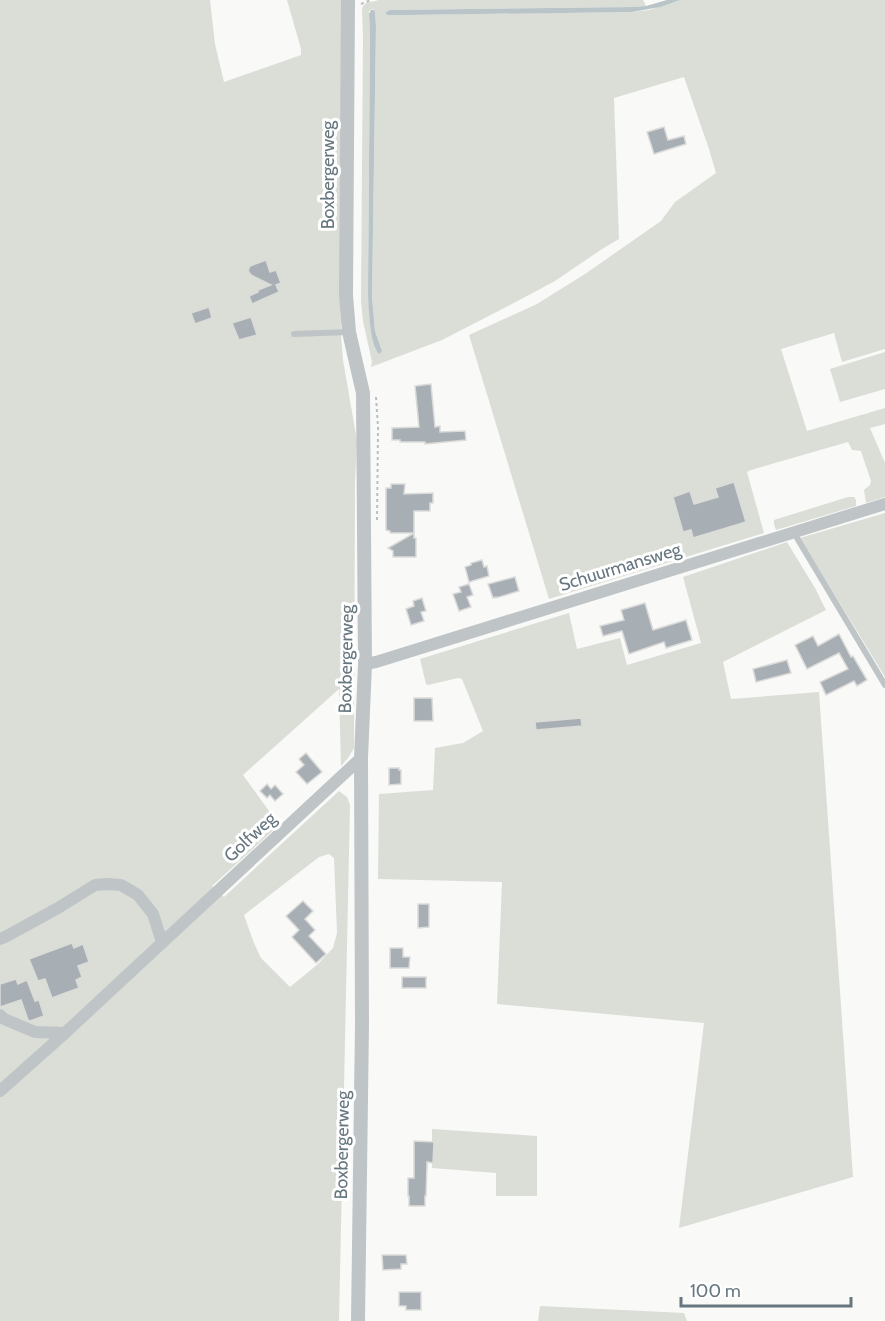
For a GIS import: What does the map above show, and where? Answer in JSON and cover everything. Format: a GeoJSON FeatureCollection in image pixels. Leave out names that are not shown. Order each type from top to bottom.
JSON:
{"type":"FeatureCollection","features":[{"type":"Feature","properties":{"kind":"street","name":"Boxbergerweg"},"geometry":{"type":"LineString","coordinates":[[348,0],[346,295],[349,332],[363,393],[365,664],[361,758],[362,1024],[358,1321]]}},
{"type":"Feature","properties":{"kind":"street","name":"Schuurmansweg"},"geometry":{"type":"LineString","coordinates":[[365,664],[885,504]]}},
{"type":"Feature","properties":{"kind":"street","name":"Golfweg"},"geometry":{"type":"LineString","coordinates":[[0,1091],[361,758]]}},
{"type":"Feature","properties":{"kind":"street"},"geometry":{"type":"LineString","coordinates":[[0,939],[95,885],[107,884],[121,885],[138,896],[153,914],[162,942]]}},
{"type":"Feature","properties":{"kind":"street"},"geometry":{"type":"LineString","coordinates":[[0,1015],[4,1019],[35,1032],[65,1032]]}},
{"type":"Feature","properties":{"kind":"lane"},"geometry":{"type":"LineString","coordinates":[[294,334],[349,332]]}},
{"type":"Feature","properties":{"kind":"lane"},"geometry":{"type":"LineString","coordinates":[[794,533],[885,685]]}},
{"type":"Feature","properties":{"kind":"shaded area"},"geometry":{"type":"Polygon","coordinates":[[[0,0],[210,0],[215,44],[224,82],[301,55],[287,0],[342,0],[341,335],[357,441],[354,748],[341,766],[339,689],[243,775],[279,825],[212,886],[224,897],[339,791],[347,797],[350,805],[339,1321],[0,1321],[0,0]],[[329,854],[319,857],[244,915],[261,958],[290,987],[333,948],[337,933],[334,858],[329,854]]]}},
{"type":"Feature","properties":{"kind":"shaded area"},"geometry":{"type":"Polygon","coordinates":[[[378,0],[643,0],[646,6],[390,10],[386,12],[389,15],[632,12],[649,10],[680,0],[885,0],[885,349],[842,362],[834,333],[781,349],[807,431],[885,408],[885,424],[870,428],[885,463],[885,497],[866,503],[864,490],[871,481],[861,451],[852,450],[848,442],[751,470],[747,472],[764,533],[549,599],[469,335],[537,304],[585,274],[661,221],[675,202],[716,173],[684,77],[614,98],[619,239],[555,281],[510,305],[442,340],[371,367],[361,301],[362,10],[366,3],[378,0]],[[373,9],[369,11],[368,296],[371,330],[376,350],[382,351],[375,331],[372,297],[375,12],[373,9]]]}},
{"type":"Feature","properties":{"kind":"shaded area"},"geometry":{"type":"Polygon","coordinates":[[[667,0],[680,0],[660,7],[632,12],[386,14],[390,10],[633,7],[667,0]]]}},
{"type":"Feature","properties":{"kind":"shaded area"},"geometry":{"type":"Polygon","coordinates":[[[371,10],[375,12],[376,27],[372,297],[375,331],[382,351],[379,354],[372,336],[368,296],[369,14],[371,10]]]}},
{"type":"Feature","properties":{"kind":"shaded area"},"geometry":{"type":"Polygon","coordinates":[[[885,352],[885,389],[840,402],[830,369],[885,352]]]}},
{"type":"Feature","properties":{"kind":"shaded area"},"geometry":{"type":"Polygon","coordinates":[[[854,497],[856,506],[776,530],[774,520],[854,497]]]}},
{"type":"Feature","properties":{"kind":"shaded area"},"geometry":{"type":"Polygon","coordinates":[[[885,513],[885,677],[800,538],[885,513]]]}},
{"type":"Feature","properties":{"kind":"shaded area"},"geometry":{"type":"Polygon","coordinates":[[[787,542],[826,610],[723,662],[731,699],[819,692],[853,1177],[679,1228],[704,1023],[497,1004],[502,882],[378,879],[379,794],[433,790],[435,748],[463,743],[483,731],[462,679],[428,685],[420,659],[569,613],[577,649],[620,638],[627,665],[701,643],[683,577],[787,542]]]}},
{"type":"Feature","properties":{"kind":"shaded area"},"geometry":{"type":"Polygon","coordinates":[[[432,1129],[537,1136],[537,1196],[496,1196],[496,1173],[432,1168],[432,1129]]]}},
{"type":"Feature","properties":{"kind":"shaded area"},"geometry":{"type":"Polygon","coordinates":[[[540,1306],[684,1313],[687,1321],[538,1321],[540,1306]]]}},
{"type":"Feature","properties":{"kind":"building"},"geometry":{"type":"Polygon","coordinates":[[[664,127],[668,140],[684,136],[686,144],[654,154],[647,132],[664,127]]]}},
{"type":"Feature","properties":{"kind":"building"},"geometry":{"type":"Polygon","coordinates":[[[266,260],[270,272],[276,270],[281,283],[276,285],[279,292],[252,304],[249,296],[271,285],[251,275],[248,271],[250,266],[266,260]]]}},
{"type":"Feature","properties":{"kind":"building"},"geometry":{"type":"Polygon","coordinates":[[[209,307],[212,318],[195,324],[191,313],[209,307]]]}},
{"type":"Feature","properties":{"kind":"building"},"geometry":{"type":"Polygon","coordinates":[[[251,317],[257,335],[239,340],[232,323],[251,317]]]}},
{"type":"Feature","properties":{"kind":"building"},"geometry":{"type":"Polygon","coordinates":[[[431,384],[435,427],[440,426],[440,432],[465,431],[466,440],[425,444],[425,442],[392,440],[392,428],[419,427],[415,386],[431,384]]]}},
{"type":"Feature","properties":{"kind":"building"},"geometry":{"type":"Polygon","coordinates":[[[734,482],[746,522],[693,538],[691,530],[683,532],[673,497],[690,491],[694,504],[718,497],[715,488],[734,482]]]}},
{"type":"Feature","properties":{"kind":"building"},"geometry":{"type":"Polygon","coordinates":[[[391,484],[405,484],[404,494],[433,493],[430,511],[414,511],[414,533],[390,533],[386,530],[386,488],[391,488],[391,484]]]}},
{"type":"Feature","properties":{"kind":"building"},"geometry":{"type":"Polygon","coordinates":[[[414,533],[416,557],[393,557],[393,551],[388,548],[414,533]]]}},
{"type":"Feature","properties":{"kind":"building"},"geometry":{"type":"Polygon","coordinates":[[[482,560],[484,567],[487,566],[489,576],[469,582],[465,567],[482,560]]]}},
{"type":"Feature","properties":{"kind":"building"},"geometry":{"type":"Polygon","coordinates":[[[515,577],[519,591],[493,598],[488,584],[515,577]]]}},
{"type":"Feature","properties":{"kind":"building"},"geometry":{"type":"Polygon","coordinates":[[[469,584],[473,595],[467,597],[471,607],[459,611],[453,594],[461,592],[459,587],[469,584]]]}},
{"type":"Feature","properties":{"kind":"building"},"geometry":{"type":"Polygon","coordinates":[[[422,598],[426,611],[421,612],[424,621],[411,625],[406,609],[414,606],[413,601],[422,598]]]}},
{"type":"Feature","properties":{"kind":"building"},"geometry":{"type":"Polygon","coordinates":[[[645,603],[653,630],[686,620],[692,640],[666,648],[664,642],[629,654],[622,631],[603,636],[600,626],[624,620],[621,610],[645,603]]]}},
{"type":"Feature","properties":{"kind":"building"},"geometry":{"type":"Polygon","coordinates":[[[839,634],[867,680],[857,686],[854,681],[826,695],[820,682],[848,669],[839,653],[807,669],[795,645],[813,636],[818,646],[839,634]]]}},
{"type":"Feature","properties":{"kind":"building"},"geometry":{"type":"Polygon","coordinates":[[[787,660],[791,673],[756,682],[753,669],[787,660]]]}},
{"type":"Feature","properties":{"kind":"building"},"geometry":{"type":"Polygon","coordinates":[[[414,698],[432,698],[433,721],[414,721],[414,698]]]}},
{"type":"Feature","properties":{"kind":"building"},"geometry":{"type":"Polygon","coordinates":[[[581,718],[582,726],[536,730],[535,722],[581,718]]]}},
{"type":"Feature","properties":{"kind":"building"},"geometry":{"type":"Polygon","coordinates":[[[306,753],[322,772],[307,784],[296,772],[304,765],[299,759],[306,753]]]}},
{"type":"Feature","properties":{"kind":"building"},"geometry":{"type":"Polygon","coordinates":[[[389,768],[401,770],[401,784],[389,785],[389,768]]]}},
{"type":"Feature","properties":{"kind":"building"},"geometry":{"type":"Polygon","coordinates":[[[267,784],[271,789],[275,785],[283,794],[275,801],[270,795],[267,798],[260,791],[267,784]]]}},
{"type":"Feature","properties":{"kind":"building"},"geometry":{"type":"Polygon","coordinates":[[[303,901],[313,911],[305,919],[315,930],[309,936],[326,954],[316,963],[292,937],[299,930],[286,916],[303,901]]]}},
{"type":"Feature","properties":{"kind":"building"},"geometry":{"type":"Polygon","coordinates":[[[418,904],[429,904],[429,927],[418,928],[418,904]]]}},
{"type":"Feature","properties":{"kind":"building"},"geometry":{"type":"Polygon","coordinates":[[[72,943],[74,948],[83,944],[89,962],[78,966],[82,977],[76,980],[79,988],[52,998],[45,979],[38,981],[29,959],[72,943]]]}},
{"type":"Feature","properties":{"kind":"building"},"geometry":{"type":"Polygon","coordinates":[[[390,948],[403,948],[403,957],[410,957],[409,968],[390,968],[390,948]]]}},
{"type":"Feature","properties":{"kind":"building"},"geometry":{"type":"Polygon","coordinates":[[[402,977],[426,977],[426,988],[402,988],[402,977]]]}},
{"type":"Feature","properties":{"kind":"building"},"geometry":{"type":"Polygon","coordinates":[[[16,979],[18,984],[27,980],[35,1001],[39,1000],[44,1016],[28,1020],[21,1000],[0,1007],[0,984],[16,979]]]}},
{"type":"Feature","properties":{"kind":"building"},"geometry":{"type":"Polygon","coordinates":[[[414,1141],[434,1142],[433,1163],[427,1162],[425,1206],[409,1206],[408,1178],[414,1178],[414,1141]]]}},
{"type":"Feature","properties":{"kind":"building"},"geometry":{"type":"Polygon","coordinates":[[[382,1255],[406,1255],[407,1264],[401,1264],[401,1269],[383,1270],[382,1255]]]}},
{"type":"Feature","properties":{"kind":"building"},"geometry":{"type":"Polygon","coordinates":[[[399,1292],[421,1292],[421,1310],[406,1310],[406,1306],[399,1306],[399,1292]]]}}]}
